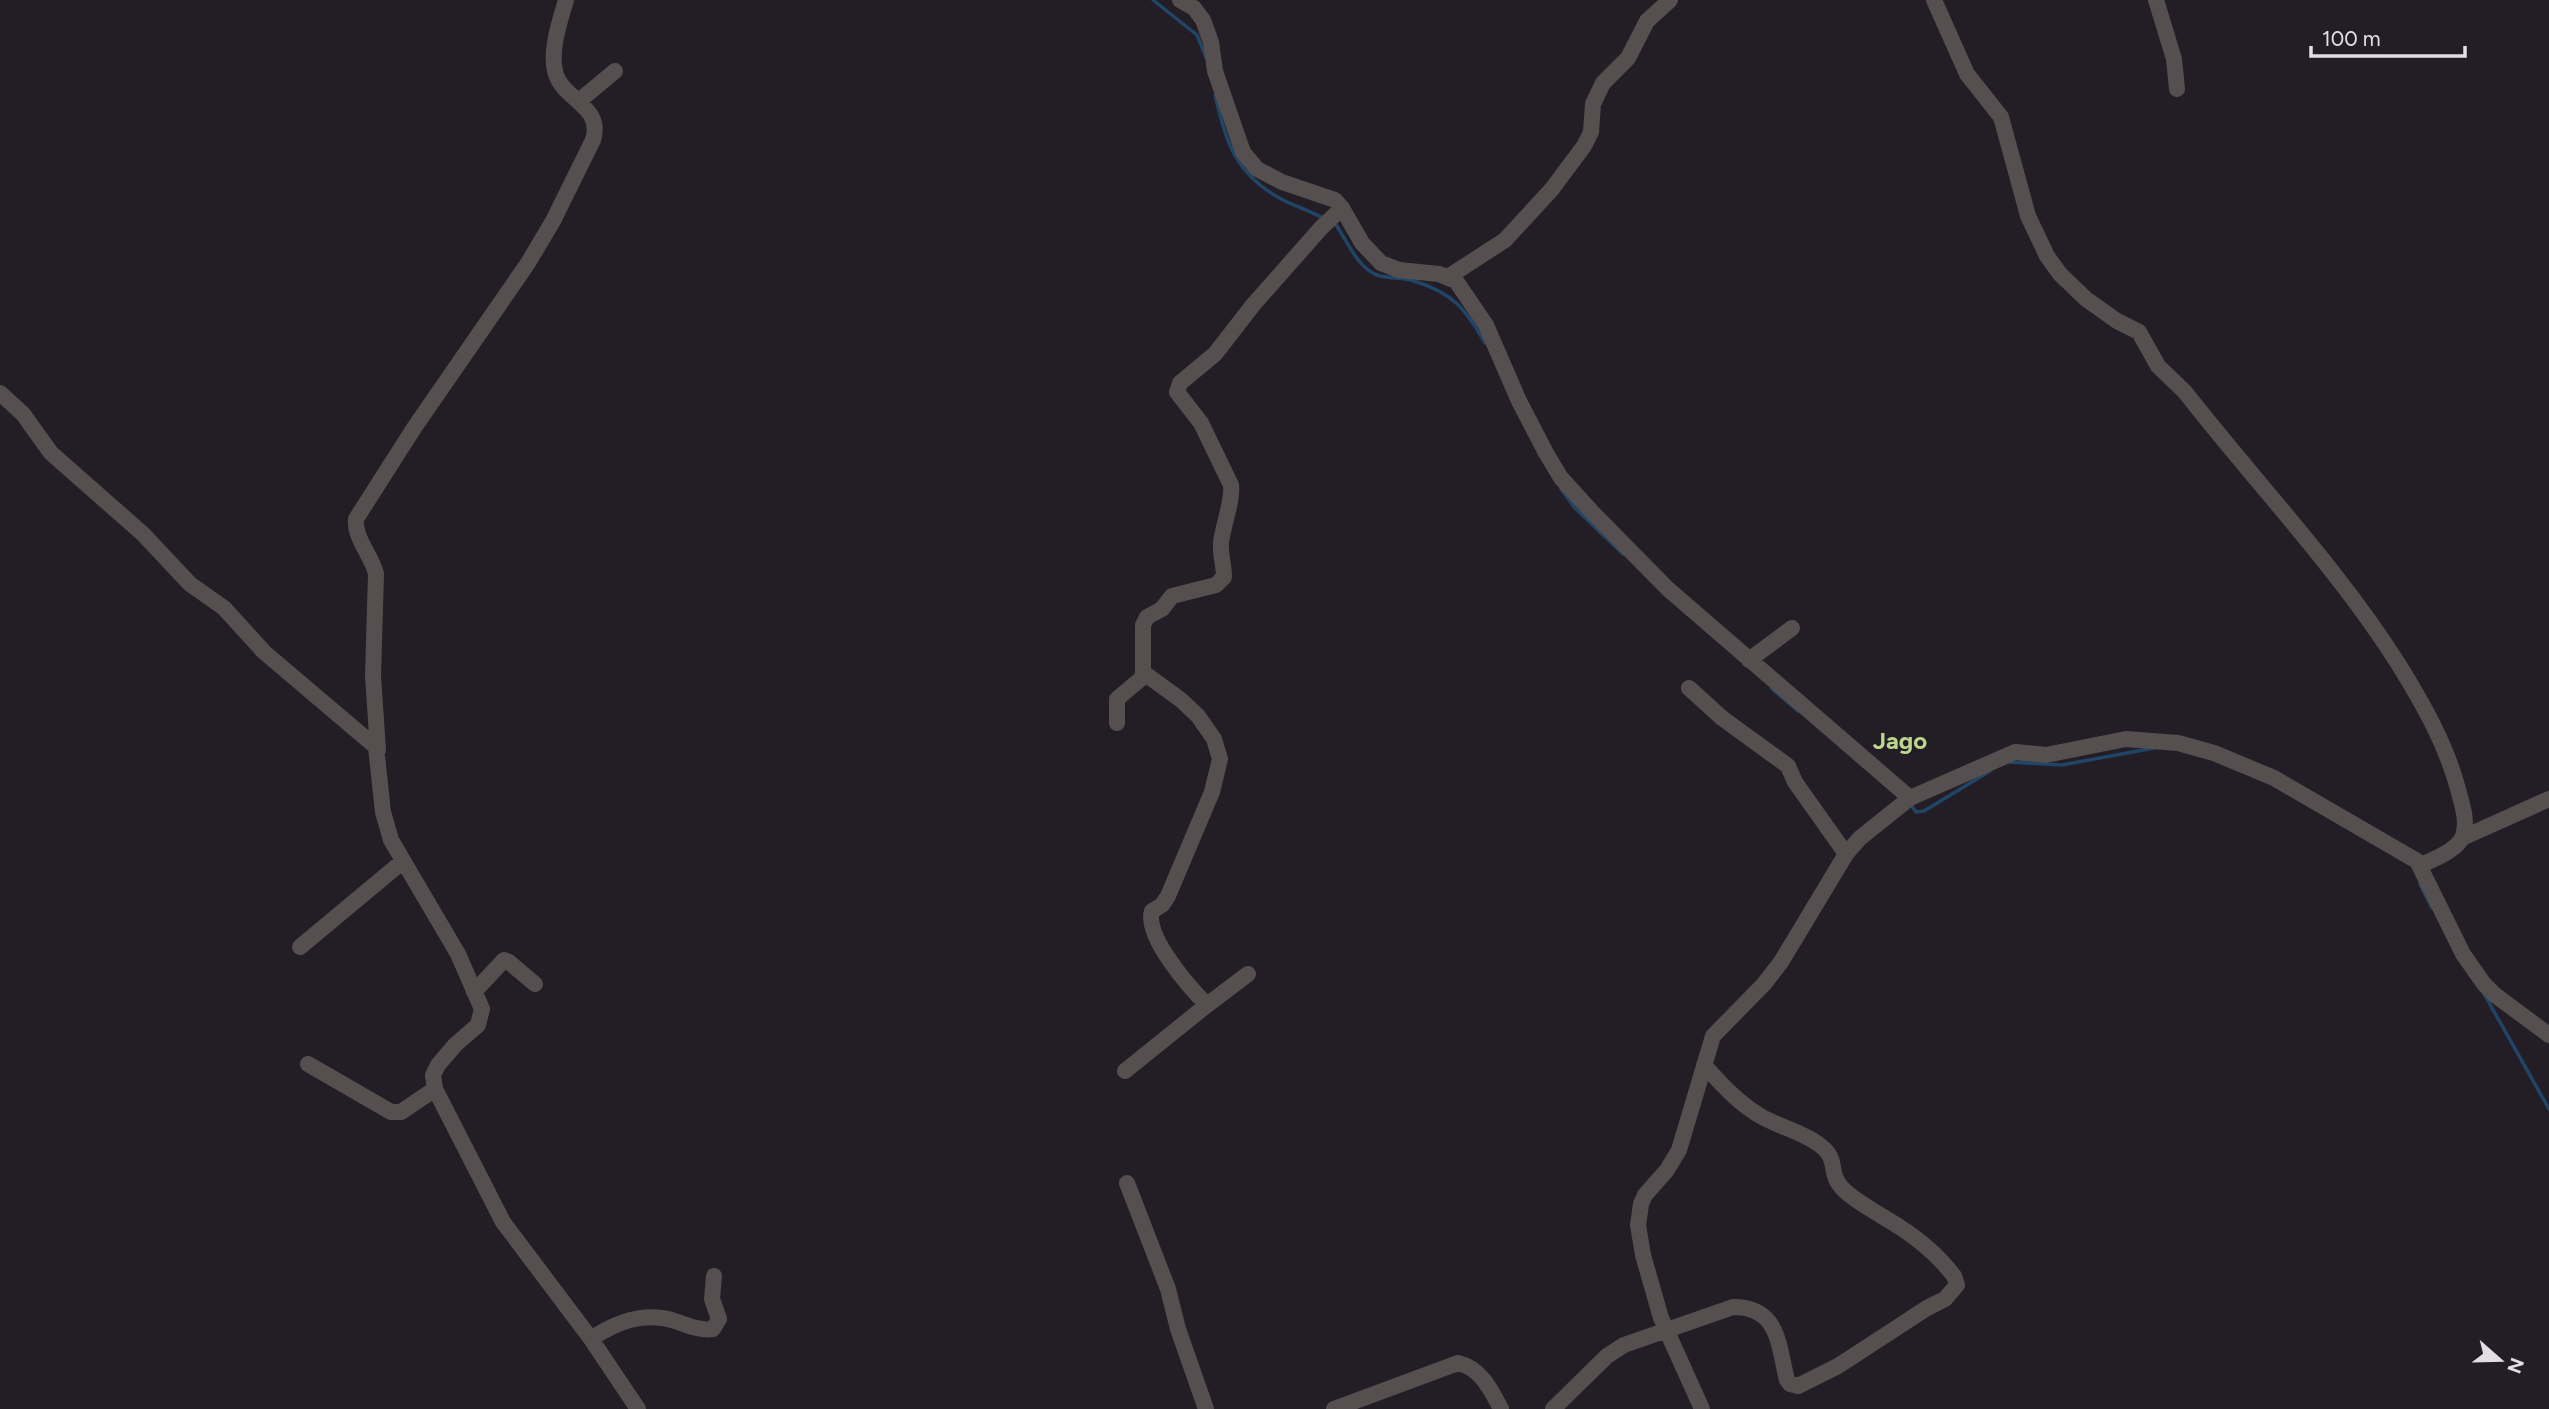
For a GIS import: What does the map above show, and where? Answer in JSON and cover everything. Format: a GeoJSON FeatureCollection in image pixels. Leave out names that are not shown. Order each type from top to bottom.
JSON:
{"type":"FeatureCollection","features":[{"type":"Feature","properties":{"kind":"street"},"geometry":{"type":"LineString","coordinates":[[566,0],[555,50],[555,73],[595,121],[595,134],[553,221],[528,263],[414,428],[355,524],[376,574],[373,664],[383,813],[391,840],[402,862],[458,954],[482,1009],[479,1023],[438,1065],[433,1076],[435,1089],[503,1222],[591,1339],[638,1409]]}},
{"type":"Feature","properties":{"kind":"street"},"geometry":{"type":"LineString","coordinates":[[1180,0],[1194,8],[1203,20],[1211,42],[1215,71],[1243,152],[1249,162],[1256,169],[1282,182],[1329,197],[1362,243],[1381,263],[1399,270],[1448,277],[1461,287],[1486,325],[1525,411],[1561,478],[1668,589],[1907,800]]}},
{"type":"Feature","properties":{"kind":"street"},"geometry":{"type":"LineString","coordinates":[[1448,277],[1505,240],[1552,189],[1584,146],[1591,132],[1593,104],[1602,83],[1628,58],[1647,21],[1670,0]]}},
{"type":"Feature","properties":{"kind":"street"},"geometry":{"type":"LineString","coordinates":[[1934,0],[1967,74],[2001,117],[2028,216],[2047,256],[2060,274],[2087,299],[2139,332],[2158,366],[2185,392],[2373,624],[2425,706],[2453,769],[2465,823],[2462,838]]}},
{"type":"Feature","properties":{"kind":"street"},"geometry":{"type":"LineString","coordinates":[[2156,0],[2174,60],[2177,89]]}},
{"type":"Feature","properties":{"kind":"street"},"geometry":{"type":"LineString","coordinates":[[579,101],[615,71]]}},
{"type":"Feature","properties":{"kind":"street"},"geometry":{"type":"LineString","coordinates":[[1117,723],[1117,699],[1140,680],[1144,673],[1145,620],[1161,610],[1172,596],[1216,585],[1222,581],[1224,574],[1220,547],[1231,485],[1201,423],[1177,392],[1177,388],[1215,354],[1253,305],[1339,211]]}},
{"type":"Feature","properties":{"kind":"street"},"geometry":{"type":"LineString","coordinates":[[0,393],[23,414],[57,458],[143,534],[190,584],[224,608],[264,652],[368,739],[377,750]]}},
{"type":"Feature","properties":{"kind":"street"},"geometry":{"type":"LineString","coordinates":[[1749,660],[1793,628]]}},
{"type":"Feature","properties":{"kind":"street"},"geometry":{"type":"LineString","coordinates":[[1144,673],[1198,716],[1218,749],[1219,769],[1212,792],[1166,901],[1152,911],[1150,920],[1168,957],[1186,983],[1207,1005]]}},
{"type":"Feature","properties":{"kind":"street"},"geometry":{"type":"LineString","coordinates":[[1689,688],[1722,718],[1788,766],[1796,782],[1846,854]]}},
{"type":"Feature","properties":{"kind":"street"},"geometry":{"type":"LineString","coordinates":[[1702,1409],[1661,1318],[1643,1255],[1638,1226],[1640,1204],[1679,1150],[1713,1036],[1764,984],[1781,962],[1846,854],[1860,838],[1907,800],[2015,752],[2046,755],[2087,749],[2126,739],[2178,743],[2214,753],[2274,778],[2408,854],[2420,866],[2463,954],[2484,984],[2494,995],[2549,1035]]}},
{"type":"Feature","properties":{"kind":"street"},"geometry":{"type":"LineString","coordinates":[[2420,866],[2443,854],[2462,838],[2549,799]]}},
{"type":"Feature","properties":{"kind":"street"},"geometry":{"type":"LineString","coordinates":[[300,947],[402,862]]}},
{"type":"Feature","properties":{"kind":"street"},"geometry":{"type":"LineString","coordinates":[[474,992],[504,960],[535,984]]}},
{"type":"Feature","properties":{"kind":"street"},"geometry":{"type":"LineString","coordinates":[[1125,1071],[1248,974]]}},
{"type":"Feature","properties":{"kind":"street"},"geometry":{"type":"LineString","coordinates":[[308,1064],[391,1112],[401,1112],[435,1089]]}},
{"type":"Feature","properties":{"kind":"street"},"geometry":{"type":"LineString","coordinates":[[1553,1409],[1607,1356],[1624,1345],[1733,1307],[1749,1307],[1760,1312],[1769,1321],[1787,1380],[1798,1386],[1838,1366],[1945,1299],[1956,1285],[1949,1270],[1921,1241],[1845,1191],[1833,1176],[1832,1156],[1822,1146],[1744,1106],[1704,1065]]}},
{"type":"Feature","properties":{"kind":"street"},"geometry":{"type":"LineString","coordinates":[[1126,1184],[1168,1289],[1178,1329],[1206,1409]]}},
{"type":"Feature","properties":{"kind":"street"},"geometry":{"type":"LineString","coordinates":[[591,1339],[620,1322],[638,1319],[667,1319],[704,1330],[713,1329],[719,1320],[712,1299],[714,1276]]}},
{"type":"Feature","properties":{"kind":"street"},"geometry":{"type":"LineString","coordinates":[[1334,1409],[1458,1363],[1482,1377],[1501,1409]]}},
{"type":"Feature","properties":{"kind":"waterway"},"geometry":{"type":"LineString","coordinates":[[1153,0],[1197,35],[1206,57]]}},
{"type":"Feature","properties":{"kind":"waterway"},"geometry":{"type":"LineString","coordinates":[[1215,95],[1224,129],[1244,170],[1268,191],[1325,219]]}},
{"type":"Feature","properties":{"kind":"waterway"},"geometry":{"type":"LineString","coordinates":[[1332,223],[1370,271],[1381,276],[1414,281],[1449,297],[1464,312],[1485,343]]}},
{"type":"Feature","properties":{"kind":"waterway"},"geometry":{"type":"LineString","coordinates":[[1561,489],[1575,508],[1623,554]]}},
{"type":"Feature","properties":{"kind":"waterway"},"geometry":{"type":"LineString","coordinates":[[1772,689],[1798,711]]}},
{"type":"Feature","properties":{"kind":"waterway"},"geometry":{"type":"LineString","coordinates":[[2010,762],[2062,765],[2154,748]]}},
{"type":"Feature","properties":{"kind":"waterway"},"geometry":{"type":"LineString","coordinates":[[1911,805],[1916,812],[1924,811],[1990,771]]}},
{"type":"Feature","properties":{"kind":"waterway"},"geometry":{"type":"LineString","coordinates":[[2420,884],[2432,908]]}},
{"type":"Feature","properties":{"kind":"waterway"},"geometry":{"type":"LineString","coordinates":[[2483,992],[2549,1109]]}},
{"type":"Feature","properties":{"kind":"district","name":"Jago"},"geometry":{"type":"Point","coordinates":[1900,741]}}]}
